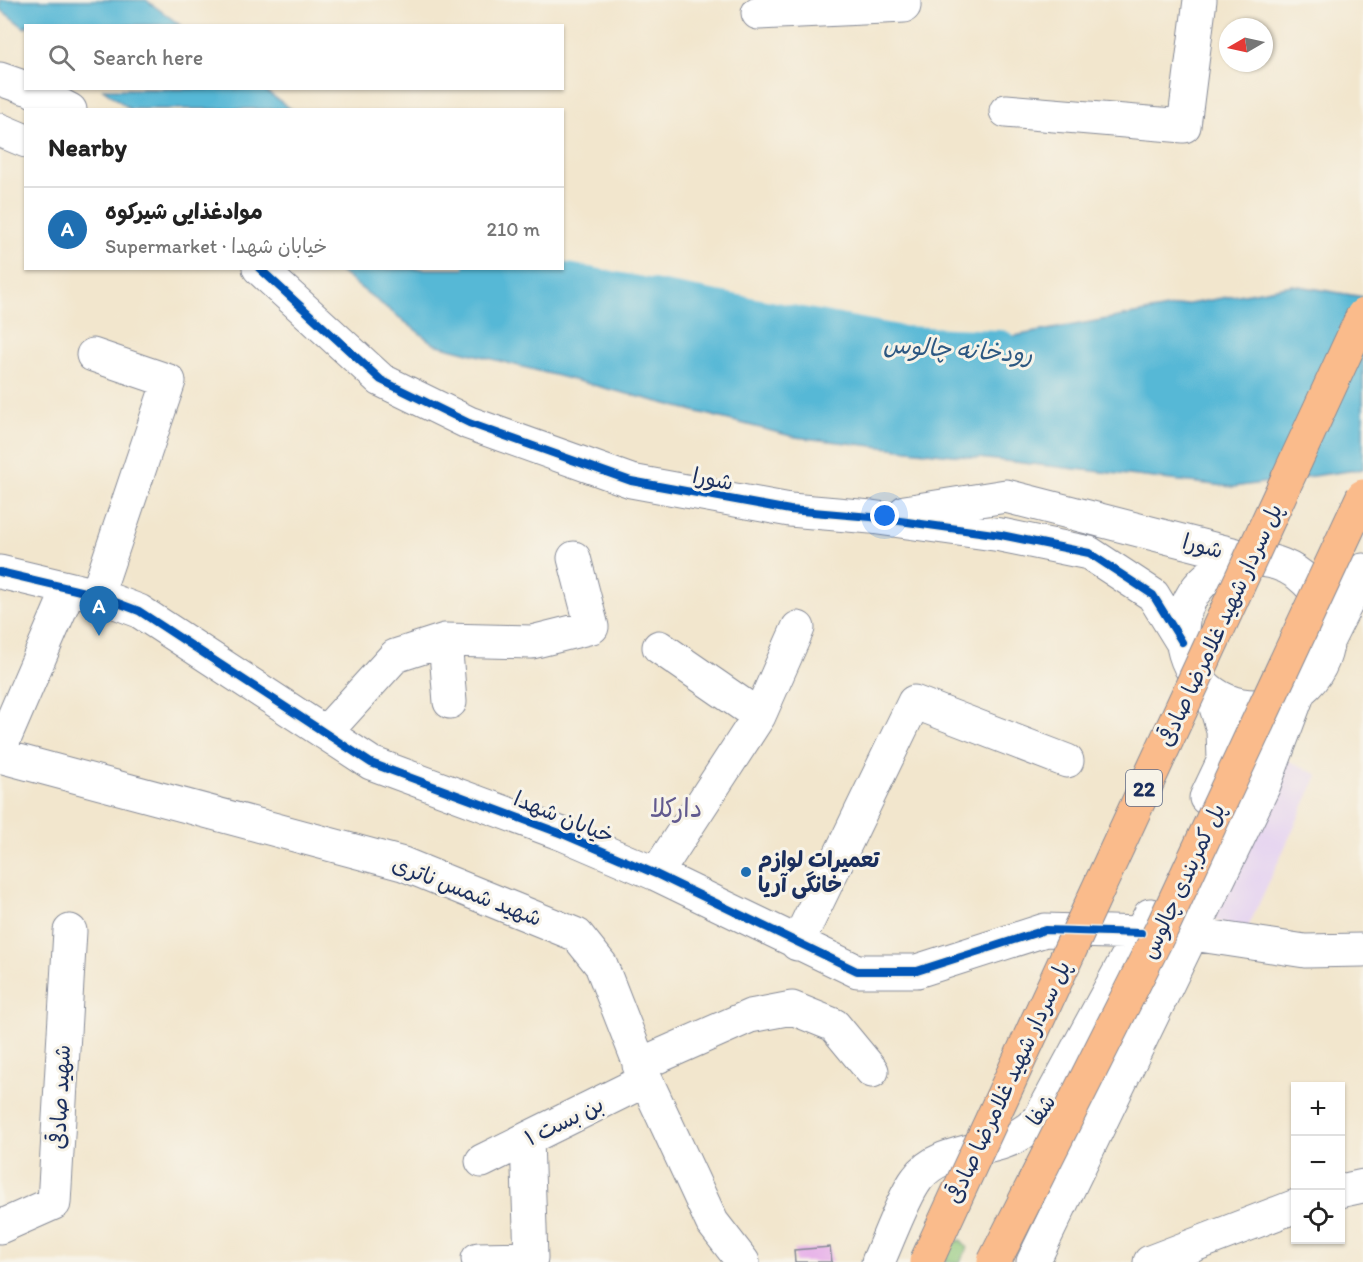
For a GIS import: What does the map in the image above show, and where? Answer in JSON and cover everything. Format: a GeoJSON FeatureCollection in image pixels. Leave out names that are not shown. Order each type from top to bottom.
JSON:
{"type":"FeatureCollection","features":[{"type":"Feature","properties":{"kind":"highway","name":"پل سردار شهید غلامرضا صادقی"},"geometry":{"type":"LineString","coordinates":[[926,1262],[1363,315]]}},
{"type":"Feature","properties":{"kind":"highway","name":"پل کمربندی چالوس"},"geometry":{"type":"LineString","coordinates":[[994,1262],[1162,928],[1363,496]]}},
{"type":"Feature","properties":{"kind":"street"},"geometry":{"type":"LineString","coordinates":[[758,13],[904,6],[904,0]]}},
{"type":"Feature","properties":{"kind":"street"},"geometry":{"type":"LineString","coordinates":[[1006,111],[1184,126],[1200,0]]}},
{"type":"Feature","properties":{"kind":"street"},"geometry":{"type":"LineString","coordinates":[[0,79],[24,87]]}},
{"type":"Feature","properties":{"kind":"street"},"geometry":{"type":"LineString","coordinates":[[31,90],[66,108]]}},
{"type":"Feature","properties":{"kind":"street"},"geometry":{"type":"LineString","coordinates":[[0,130],[24,140]]}},
{"type":"Feature","properties":{"kind":"street","name":"شورا"},"geometry":{"type":"LineString","coordinates":[[261,270],[381,380],[469,423],[631,481],[790,510],[871,517],[1001,535],[1089,554],[1153,595],[1182,642]]}},
{"type":"Feature","properties":{"kind":"street"},"geometry":{"type":"LineString","coordinates":[[0,749],[83,592],[170,381],[93,355]]}},
{"type":"Feature","properties":{"kind":"street","name":"شورا"},"geometry":{"type":"LineString","coordinates":[[871,517],[1006,496],[1253,560]]}},
{"type":"Feature","properties":{"kind":"street"},"geometry":{"type":"LineString","coordinates":[[325,732],[395,656],[445,640],[531,642],[592,627],[574,558]]}},
{"type":"Feature","properties":{"kind":"street"},"geometry":{"type":"LineString","coordinates":[[1264,785],[1265,769],[1254,756],[1238,752],[1224,760],[1222,730],[1212,694],[1192,671],[1182,642],[1184,612],[1199,585],[1224,566],[1253,560],[1284,566],[1308,583],[1324,610],[1328,640]]}},
{"type":"Feature","properties":{"kind":"street"},"geometry":{"type":"LineString","coordinates":[[1033,1262],[1264,785],[1299,692],[1319,669],[1328,640],[1363,570]]}},
{"type":"Feature","properties":{"kind":"street","name":"خیابان شهدا"},"geometry":{"type":"LineString","coordinates":[[0,572],[83,592],[139,611],[371,763],[565,835],[656,874],[857,971],[917,971],[1046,930],[1141,933]]}},
{"type":"Feature","properties":{"kind":"street"},"geometry":{"type":"LineString","coordinates":[[656,874],[759,716],[798,628]]}},
{"type":"Feature","properties":{"kind":"street"},"geometry":{"type":"LineString","coordinates":[[445,640],[450,702]]}},
{"type":"Feature","properties":{"kind":"street"},"geometry":{"type":"LineString","coordinates":[[659,647],[759,716]]}},
{"type":"Feature","properties":{"kind":"street"},"geometry":{"type":"LineString","coordinates":[[1212,694],[1240,706],[1271,705],[1299,692]]}},
{"type":"Feature","properties":{"kind":"street"},"geometry":{"type":"LineString","coordinates":[[797,944],[914,702],[1067,761]]}},
{"type":"Feature","properties":{"kind":"street","name":"شهید شمس ناتری"},"geometry":{"type":"LineString","coordinates":[[0,756],[403,864],[578,935],[601,965],[642,1072],[712,1222],[743,1262]]}},
{"type":"Feature","properties":{"kind":"street","name":"شفا"},"geometry":{"type":"LineString","coordinates":[[878,1262],[916,1179],[928,1167],[947,1158],[1013,1138],[1039,1120],[1141,933],[1224,760]]}},
{"type":"Feature","properties":{"kind":"street","name":"شهید صادقی"},"geometry":{"type":"LineString","coordinates":[[0,1227],[54,1203],[70,931]]}},
{"type":"Feature","properties":{"kind":"street"},"geometry":{"type":"LineString","coordinates":[[1193,934],[1305,951],[1363,950]]}},
{"type":"Feature","properties":{"kind":"street","name":"بن بست ۱"},"geometry":{"type":"LineString","coordinates":[[482,1161],[527,1139],[642,1072],[750,1016],[792,1008],[834,1025],[872,1071]]}},
{"type":"Feature","properties":{"kind":"street"},"geometry":{"type":"LineString","coordinates":[[478,1259],[531,1258],[527,1139]]}},
{"type":"Feature","properties":{"kind":"street"},"geometry":{"type":"LineString","coordinates":[[1345,1190],[1363,1186]]}},
{"type":"Feature","properties":{"kind":"street"},"geometry":{"type":"LineString","coordinates":[[1150,1262],[1291,1208]]}},
{"type":"Feature","properties":{"kind":"shaded area"},"geometry":{"type":"Polygon","coordinates":[[[1287,760],[1318,775],[1245,934],[1214,919],[1287,760]]]}},
{"type":"Feature","properties":{"kind":"green space"},"geometry":{"type":"Polygon","coordinates":[[[961,1240],[967,1248],[960,1262],[944,1262],[953,1243],[961,1240]]]}},
{"type":"Feature","properties":{"kind":"water"},"geometry":{"type":"Polygon","coordinates":[[[0,0],[146,0],[179,24],[24,24],[24,27],[0,9],[0,0]]]}},
{"type":"Feature","properties":{"kind":"water"},"geometry":{"type":"Polygon","coordinates":[[[104,90],[264,90],[290,108],[129,108],[104,90]]]}},
{"type":"Feature","properties":{"kind":"water"},"geometry":{"type":"Polygon","coordinates":[[[337,270],[501,270],[535,295],[878,361],[1293,285],[1363,297],[1363,469],[1233,487],[795,437],[434,344],[337,270]]]}},
{"type":"Feature","properties":{"kind":"building"},"geometry":{"type":"Polygon","coordinates":[[[830,1247],[832,1262],[795,1262],[794,1250],[830,1247]]]}},
{"type":"Feature","properties":{"kind":"waterway","name":"رودخانه چالوس"},"geometry":{"type":"LineString","coordinates":[[490,270],[902,349],[999,353]]}},
{"type":"Feature","properties":{"kind":"cycle path"},"geometry":{"type":"LineString","coordinates":[[261,270],[381,380],[469,423],[631,481],[790,510],[871,517],[1001,535],[1089,553],[1153,595],[1182,642]]}},
{"type":"Feature","properties":{"kind":"cycle path"},"geometry":{"type":"LineString","coordinates":[[0,572],[97,595],[139,611],[371,763],[565,835],[656,874],[857,971],[917,971],[1045,930],[1141,933]]}},
{"type":"Feature","properties":{"kind":"place","name":"موادغذایی شیرکوه"},"geometry":{"type":"Point","coordinates":[99,636]}},
{"type":"Feature","properties":{"kind":"place","name":"تعمیرات لوازم خانگی آریا"},"geometry":{"type":"Point","coordinates":[746,872]}},
{"type":"Feature","properties":{"kind":"district","name":"دارکلا"},"geometry":{"type":"Point","coordinates":[676,808]}}]}
